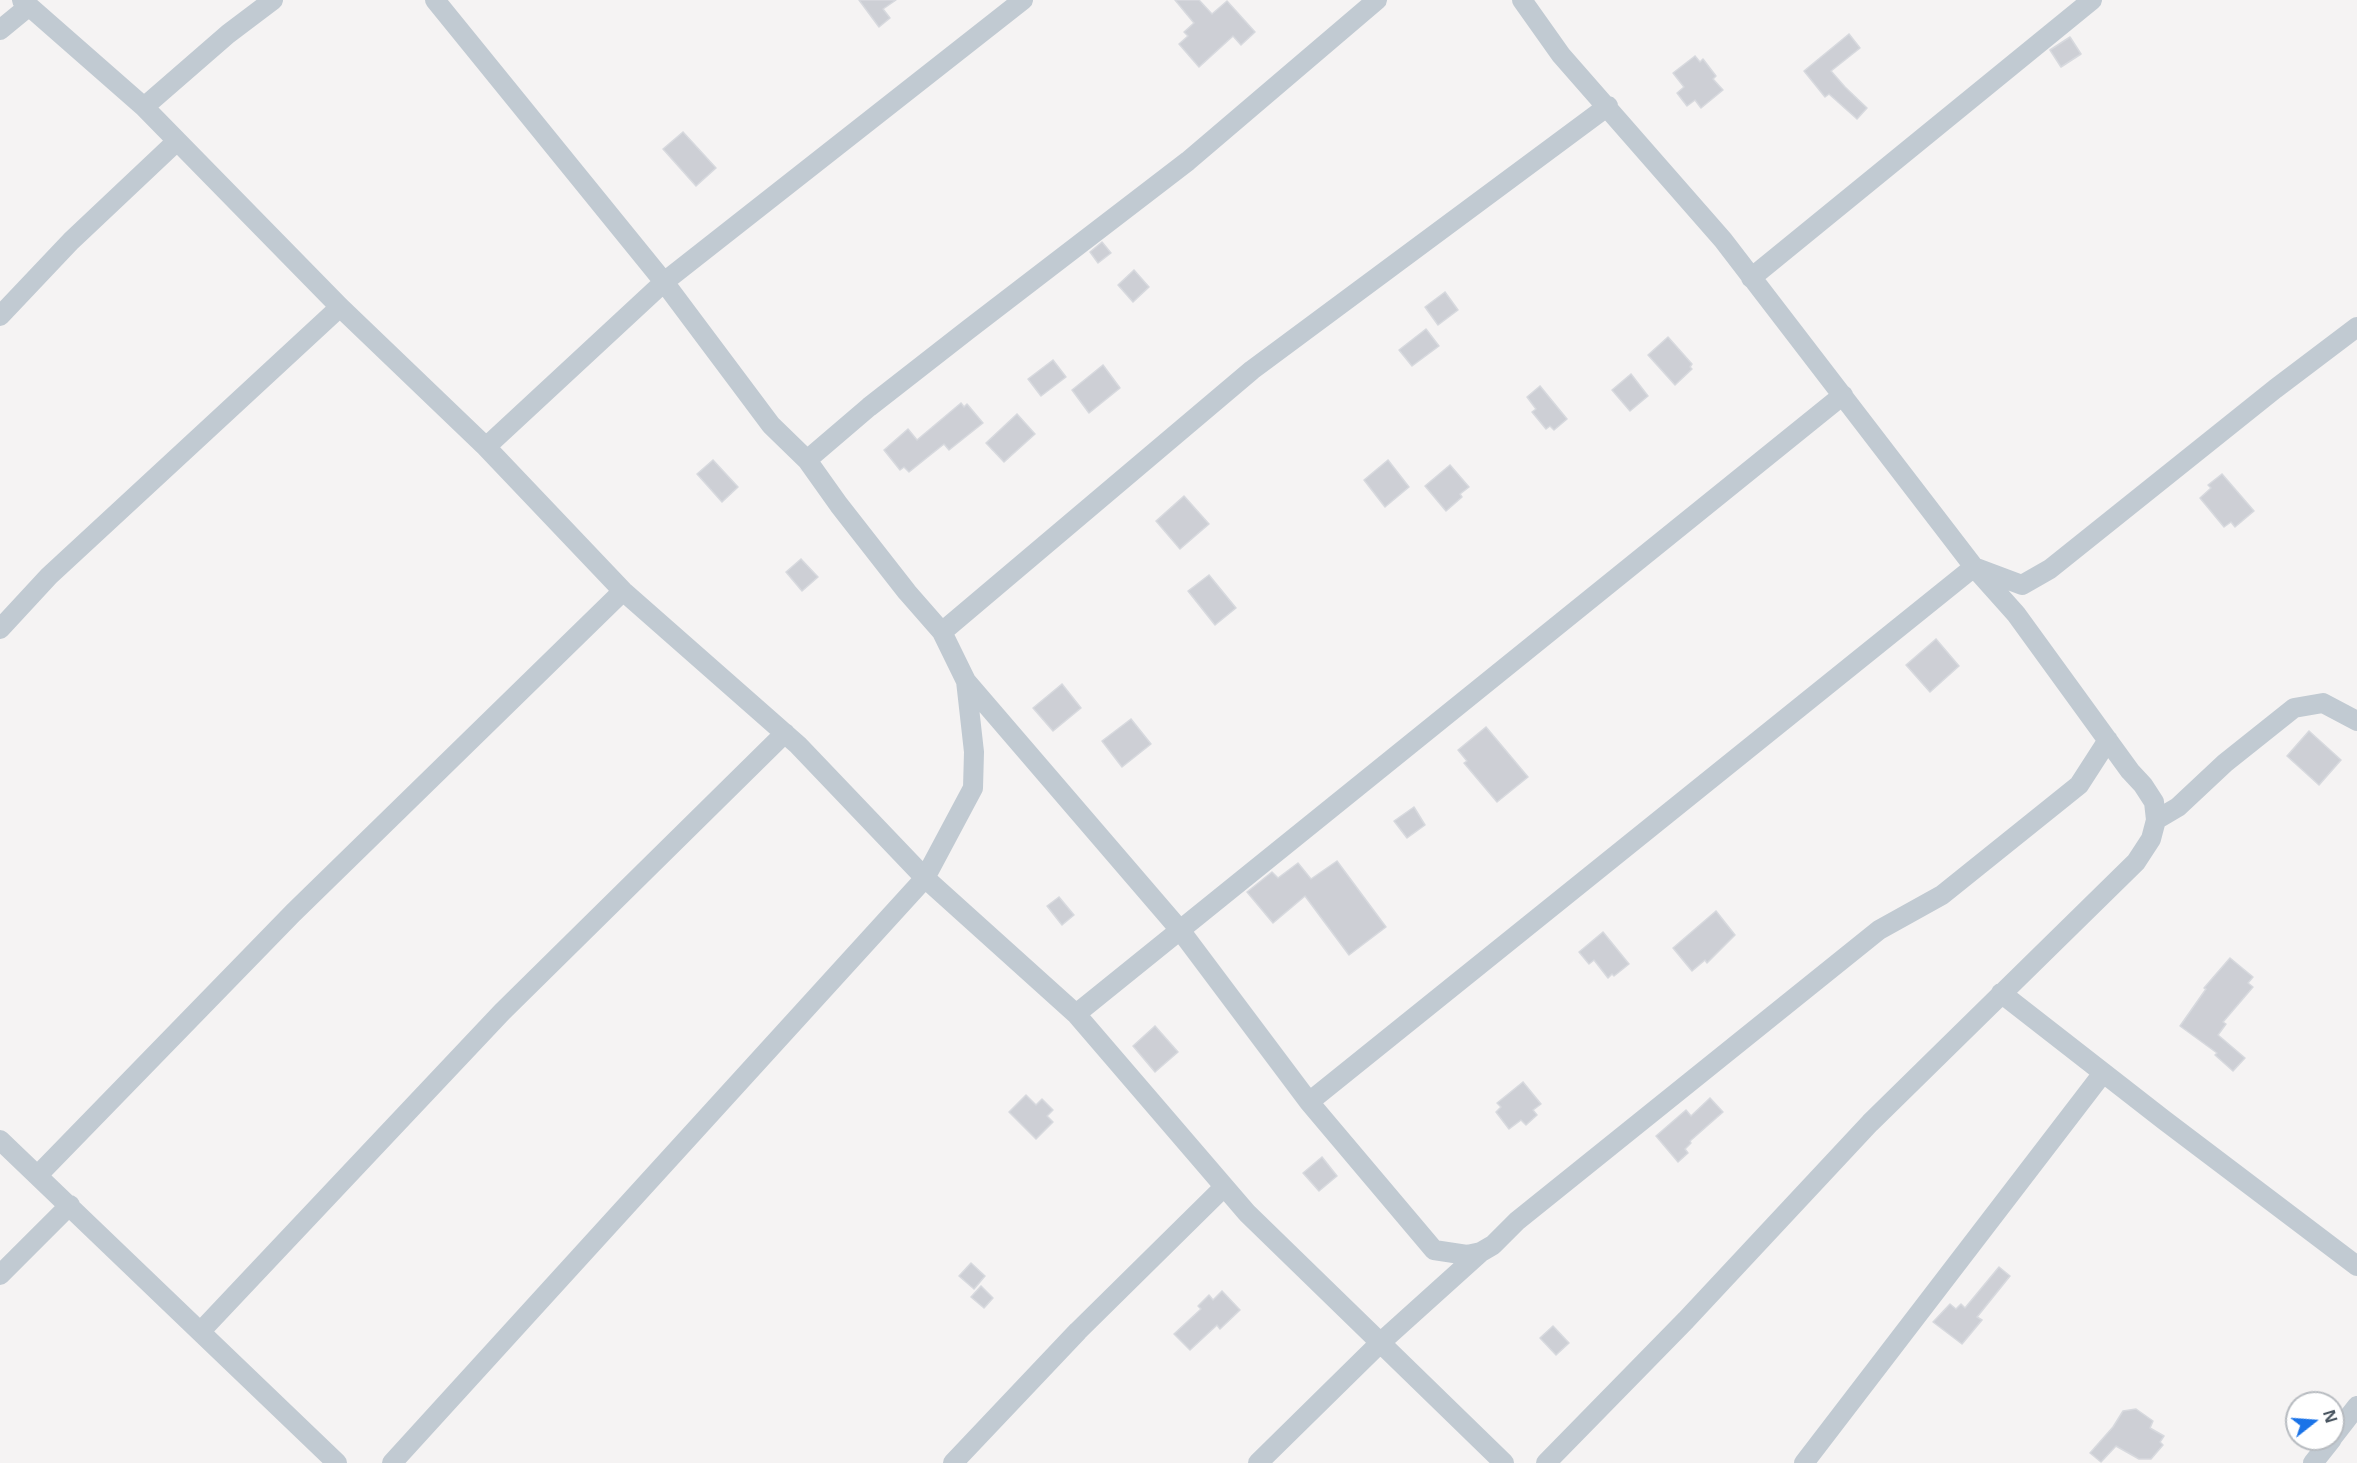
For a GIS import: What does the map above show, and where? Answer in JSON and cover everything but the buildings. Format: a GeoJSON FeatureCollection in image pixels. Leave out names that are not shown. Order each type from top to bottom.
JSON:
{"type":"FeatureCollection","features":[{"type":"Feature","properties":{"kind":"street"},"geometry":{"type":"LineString","coordinates":[[144,107],[228,34],[273,0]]}},
{"type":"Feature","properties":{"kind":"street"},"geometry":{"type":"LineString","coordinates":[[435,0],[664,282],[771,425],[807,460],[907,592],[942,632],[966,681],[1180,930],[1309,1102],[1434,1250],[1467,1255],[1482,1252]]}},
{"type":"Feature","properties":{"kind":"street"},"geometry":{"type":"LineString","coordinates":[[486,447],[664,282],[1023,0]]}},
{"type":"Feature","properties":{"kind":"street"},"geometry":{"type":"LineString","coordinates":[[807,460],[869,407],[969,328],[1188,161],[1377,0]]}},
{"type":"Feature","properties":{"kind":"street"},"geometry":{"type":"LineString","coordinates":[[1522,0],[1562,55],[1724,240],[1974,567],[2016,614],[2154,802],[2156,820],[2151,839],[2136,862],[1870,1123],[1686,1320],[1546,1463]]}},
{"type":"Feature","properties":{"kind":"street"},"geometry":{"type":"LineString","coordinates":[[1751,278],[2092,0]]}},
{"type":"Feature","properties":{"kind":"street"},"geometry":{"type":"LineString","coordinates":[[0,30],[25,3],[144,107],[340,307],[486,447],[623,591],[784,733],[925,878],[1076,1014],[1246,1213],[1504,1463]]}},
{"type":"Feature","properties":{"kind":"street"},"geometry":{"type":"LineString","coordinates":[[942,632],[1252,370],[1608,106]]}},
{"type":"Feature","properties":{"kind":"street"},"geometry":{"type":"LineString","coordinates":[[0,316],[71,241],[177,141]]}},
{"type":"Feature","properties":{"kind":"street"},"geometry":{"type":"LineString","coordinates":[[0,629],[49,576],[340,307]]}},
{"type":"Feature","properties":{"kind":"street"},"geometry":{"type":"LineString","coordinates":[[1974,567],[2022,585],[2050,568],[2275,389],[2357,327]]}},
{"type":"Feature","properties":{"kind":"street"},"geometry":{"type":"LineString","coordinates":[[1076,1014],[1843,395]]}},
{"type":"Feature","properties":{"kind":"street"},"geometry":{"type":"LineString","coordinates":[[1309,1102],[1974,567]]}},
{"type":"Feature","properties":{"kind":"street"},"geometry":{"type":"LineString","coordinates":[[38,1175],[292,914],[623,591]]}},
{"type":"Feature","properties":{"kind":"street"},"geometry":{"type":"LineString","coordinates":[[392,1463],[925,878],[973,788],[974,752],[966,681]]}},
{"type":"Feature","properties":{"kind":"street"},"geometry":{"type":"LineString","coordinates":[[2156,820],[2178,807],[2225,763],[2294,708],[2323,703],[2357,721]]}},
{"type":"Feature","properties":{"kind":"street"},"geometry":{"type":"LineString","coordinates":[[201,1332],[502,1012],[784,733]]}},
{"type":"Feature","properties":{"kind":"street"},"geometry":{"type":"LineString","coordinates":[[1258,1463],[1380,1343],[1482,1252],[1493,1245],[1517,1221],[1879,930],[1942,896],[2079,785],[2108,740]]}},
{"type":"Feature","properties":{"kind":"street"},"geometry":{"type":"LineString","coordinates":[[2001,993],[2357,1266]]}},
{"type":"Feature","properties":{"kind":"street"},"geometry":{"type":"LineString","coordinates":[[1804,1463],[2103,1073]]}},
{"type":"Feature","properties":{"kind":"street"},"geometry":{"type":"LineString","coordinates":[[0,1140],[337,1463]]}},
{"type":"Feature","properties":{"kind":"street"},"geometry":{"type":"LineString","coordinates":[[953,1463],[1078,1331],[1224,1187]]}},
{"type":"Feature","properties":{"kind":"street"},"geometry":{"type":"LineString","coordinates":[[0,1275],[70,1205]]}},
{"type":"Feature","properties":{"kind":"street"},"geometry":{"type":"LineString","coordinates":[[2345,1421],[2357,1406]]}},
{"type":"Feature","properties":{"kind":"street"},"geometry":{"type":"LineString","coordinates":[[2313,1463],[2322,1451]]}}]}
